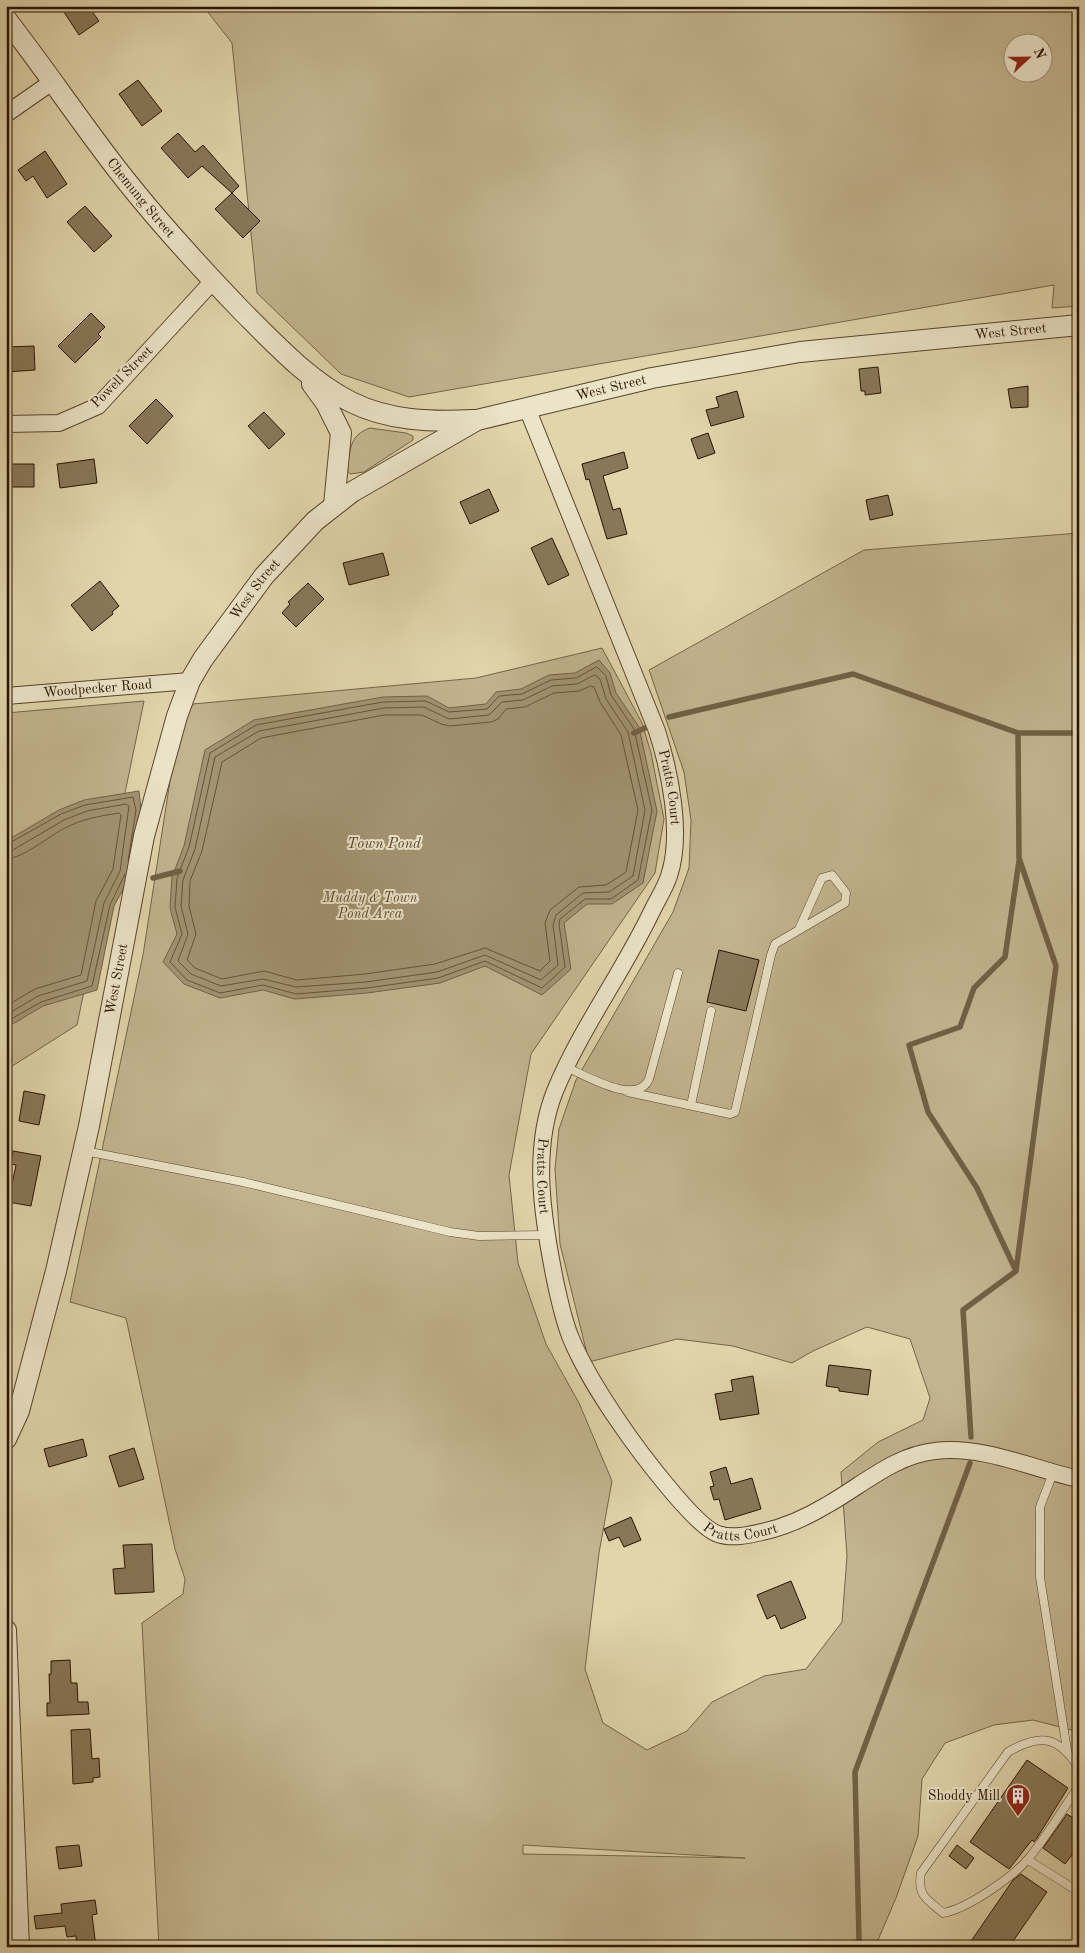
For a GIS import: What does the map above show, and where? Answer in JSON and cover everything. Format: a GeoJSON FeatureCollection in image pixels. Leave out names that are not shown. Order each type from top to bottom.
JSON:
{"type":"FeatureCollection","features":[{"type":"Feature","properties":{"kind":"street","name":"Chemung Street"},"geometry":{"type":"LineString","coordinates":[[6,19],[134,190],[214,281],[294,360],[336,394],[352,403],[384,414],[423,421],[477,420]]}},
{"type":"Feature","properties":{"kind":"street"},"geometry":{"type":"LineString","coordinates":[[6,114],[52,82]]}},
{"type":"Feature","properties":{"kind":"street","name":"Powell Street"},"geometry":{"type":"LineString","coordinates":[[6,424],[59,423],[98,406],[214,281]]}},
{"type":"Feature","properties":{"kind":"street","name":"West Street"},"geometry":{"type":"LineString","coordinates":[[7,1440],[19,1411],[38,1341],[83,1151],[144,836],[165,756],[190,681],[219,635],[264,576],[302,534],[334,505],[352,492],[477,420],[652,378],[757,358],[928,338],[1079,325]]}},
{"type":"Feature","properties":{"kind":"street","name":"Chemung Street"},"geometry":{"type":"LineString","coordinates":[[294,360],[326,403],[341,433],[334,505]]}},
{"type":"Feature","properties":{"kind":"street","name":"Pratts Court"},"geometry":{"type":"LineString","coordinates":[[527,408],[657,731],[670,776],[675,821],[670,874],[643,931],[566,1067],[554,1094],[543,1134],[541,1180],[547,1235],[563,1318],[590,1381],[629,1437],[692,1515],[717,1534],[746,1536],[782,1527],[828,1505],[859,1483],[918,1454],[937,1450],[986,1455],[1079,1479]]}},
{"type":"Feature","properties":{"kind":"street","name":"Woodpecker Road"},"geometry":{"type":"LineString","coordinates":[[6,696],[190,681]]}},
{"type":"Feature","properties":{"kind":"street"},"geometry":{"type":"LineString","coordinates":[[6,1630],[19,1947]]}},
{"type":"Feature","properties":{"kind":"lane"},"geometry":{"type":"LineString","coordinates":[[566,1067],[628,1092],[730,1114],[734,1112],[770,955],[775,944],[846,904],[846,893],[832,875],[822,878],[799,930]]}},
{"type":"Feature","properties":{"kind":"lane"},"geometry":{"type":"LineString","coordinates":[[628,1092],[638,1090],[649,1079],[678,973]]}},
{"type":"Feature","properties":{"kind":"lane"},"geometry":{"type":"LineString","coordinates":[[690,1106],[711,1011]]}},
{"type":"Feature","properties":{"kind":"lane"},"geometry":{"type":"LineString","coordinates":[[83,1151],[242,1182],[450,1232],[479,1236],[547,1235]]}},
{"type":"Feature","properties":{"kind":"lane"},"geometry":{"type":"LineString","coordinates":[[1053,1473],[1040,1507],[1040,1578],[1067,1750],[1079,1768]]}},
{"type":"Feature","properties":{"kind":"lane"},"geometry":{"type":"LineString","coordinates":[[1067,1750],[1047,1740],[1029,1740],[1008,1752],[921,1873],[918,1886],[921,1894],[943,1913],[953,1911],[976,1901],[1028,1860],[1079,1786]]}},
{"type":"Feature","properties":{"kind":"lane"},"geometry":{"type":"LineString","coordinates":[[1028,1860],[1079,1892]]}},
{"type":"Feature","properties":{"kind":"green space"},"geometry":{"type":"Polygon","coordinates":[[[203,6],[1079,6],[1079,306],[1052,308],[1054,285],[409,397],[341,374],[257,293],[232,43],[203,6]]]}},
{"type":"Feature","properties":{"kind":"green space"},"geometry":{"type":"Polygon","coordinates":[[[370,428],[406,433],[413,436],[413,440],[364,472],[350,474],[347,470],[354,439],[370,428]]]}},
{"type":"Feature","properties":{"kind":"green space","name":"Muddy & Town Pond Area"},"geometry":{"type":"Polygon","coordinates":[[[1079,533],[1079,1732],[1033,1720],[994,1725],[945,1743],[922,1779],[918,1836],[896,1898],[875,1947],[159,1947],[142,1623],[183,1594],[185,1579],[175,1549],[126,1318],[70,1302],[143,955],[170,781],[182,725],[193,704],[476,678],[602,648],[642,723],[651,753],[664,819],[655,873],[531,1054],[509,1175],[518,1263],[546,1344],[579,1403],[612,1481],[599,1553],[585,1669],[603,1723],[647,1750],[687,1731],[712,1702],[764,1676],[806,1669],[842,1622],[847,1556],[841,1472],[878,1442],[923,1420],[930,1398],[910,1339],[867,1327],[813,1351],[792,1363],[733,1346],[677,1339],[589,1362],[560,1244],[555,1169],[559,1129],[576,1080],[673,912],[689,868],[691,820],[684,772],[649,670],[864,550],[1079,533]],[[523,1845],[523,1854],[745,1858],[523,1845]]]}},
{"type":"Feature","properties":{"kind":"green space"},"geometry":{"type":"Polygon","coordinates":[[[144,701],[77,1025],[6,1070],[6,713],[144,701]]]}},
{"type":"Feature","properties":{"kind":"water","name":"Town Pond"},"geometry":{"type":"Polygon","coordinates":[[[599,660],[610,673],[616,693],[639,727],[657,811],[643,883],[612,904],[587,904],[564,923],[571,969],[542,995],[485,966],[440,983],[367,993],[295,999],[263,990],[220,998],[184,984],[163,962],[177,934],[170,908],[172,877],[184,846],[205,750],[254,720],[383,697],[427,696],[449,708],[486,704],[496,692],[521,689],[549,675],[575,673],[599,660]]]}},
{"type":"Feature","properties":{"kind":"water"},"geometry":{"type":"Polygon","coordinates":[[[139,791],[141,810],[131,875],[114,906],[97,990],[43,1006],[6,1028],[6,841],[59,810],[84,800],[139,791]]]}},
{"type":"Feature","properties":{"kind":"building"},"geometry":{"type":"Polygon","coordinates":[[[60,6],[88,6],[99,21],[79,35],[60,6]]]}},
{"type":"Feature","properties":{"kind":"building"},"geometry":{"type":"Polygon","coordinates":[[[138,80],[162,111],[142,126],[119,94],[138,80]]]}},
{"type":"Feature","properties":{"kind":"building"},"geometry":{"type":"Polygon","coordinates":[[[178,133],[195,152],[203,145],[239,186],[232,193],[202,166],[188,178],[161,148],[178,133]]]}},
{"type":"Feature","properties":{"kind":"building"},"geometry":{"type":"Polygon","coordinates":[[[45,151],[67,184],[47,198],[33,176],[26,181],[18,170],[45,151]]]}},
{"type":"Feature","properties":{"kind":"building"},"geometry":{"type":"Polygon","coordinates":[[[232,193],[260,221],[243,238],[215,209],[232,193]]]}},
{"type":"Feature","properties":{"kind":"building"},"geometry":{"type":"Polygon","coordinates":[[[85,206],[112,236],[94,252],[67,222],[85,206]]]}},
{"type":"Feature","properties":{"kind":"building"},"geometry":{"type":"Polygon","coordinates":[[[91,313],[105,327],[98,334],[101,337],[75,363],[58,346],[91,313]]]}},
{"type":"Feature","properties":{"kind":"building"},"geometry":{"type":"Polygon","coordinates":[[[34,346],[35,370],[6,372],[6,347],[34,346]]]}},
{"type":"Feature","properties":{"kind":"building"},"geometry":{"type":"Polygon","coordinates":[[[878,367],[881,393],[865,395],[865,391],[861,391],[859,369],[878,367]]]}},
{"type":"Feature","properties":{"kind":"building"},"geometry":{"type":"Polygon","coordinates":[[[1028,386],[1028,407],[1011,408],[1008,389],[1028,386]]]}},
{"type":"Feature","properties":{"kind":"building"},"geometry":{"type":"Polygon","coordinates":[[[737,391],[744,417],[711,426],[706,410],[719,407],[716,397],[737,391]]]}},
{"type":"Feature","properties":{"kind":"building"},"geometry":{"type":"Polygon","coordinates":[[[156,399],[173,416],[147,444],[129,426],[156,399]]]}},
{"type":"Feature","properties":{"kind":"building"},"geometry":{"type":"Polygon","coordinates":[[[264,412],[285,434],[269,449],[248,426],[264,412]]]}},
{"type":"Feature","properties":{"kind":"building"},"geometry":{"type":"Polygon","coordinates":[[[708,433],[715,453],[698,459],[691,439],[708,433]]]}},
{"type":"Feature","properties":{"kind":"building"},"geometry":{"type":"Polygon","coordinates":[[[624,452],[628,468],[603,476],[613,510],[620,508],[627,534],[607,539],[589,479],[586,480],[582,464],[624,452]]]}},
{"type":"Feature","properties":{"kind":"building"},"geometry":{"type":"Polygon","coordinates":[[[94,459],[97,483],[60,488],[57,464],[94,459]]]}},
{"type":"Feature","properties":{"kind":"building"},"geometry":{"type":"Polygon","coordinates":[[[6,464],[34,464],[34,487],[6,487],[6,464]]]}},
{"type":"Feature","properties":{"kind":"building"},"geometry":{"type":"Polygon","coordinates":[[[489,489],[499,511],[470,524],[460,502],[489,489]]]}},
{"type":"Feature","properties":{"kind":"building"},"geometry":{"type":"Polygon","coordinates":[[[888,495],[893,515],[870,520],[866,500],[888,495]]]}},
{"type":"Feature","properties":{"kind":"building"},"geometry":{"type":"Polygon","coordinates":[[[552,538],[569,575],[548,585],[531,548],[552,538]]]}},
{"type":"Feature","properties":{"kind":"building"},"geometry":{"type":"Polygon","coordinates":[[[383,553],[389,575],[349,585],[343,563],[383,553]]]}},
{"type":"Feature","properties":{"kind":"building"},"geometry":{"type":"Polygon","coordinates":[[[100,581],[119,606],[112,612],[113,614],[92,631],[71,605],[100,581]]]}},
{"type":"Feature","properties":{"kind":"building"},"geometry":{"type":"Polygon","coordinates":[[[308,583],[324,599],[296,627],[282,613],[290,604],[288,602],[308,583]]]}},
{"type":"Feature","properties":{"kind":"building"},"geometry":{"type":"Polygon","coordinates":[[[719,950],[759,960],[746,1011],[707,1002],[719,950]]]}},
{"type":"Feature","properties":{"kind":"building"},"geometry":{"type":"Polygon","coordinates":[[[24,1091],[45,1095],[39,1125],[19,1121],[24,1091]]]}},
{"type":"Feature","properties":{"kind":"building"},"geometry":{"type":"Polygon","coordinates":[[[13,1151],[41,1156],[31,1206],[8,1202],[16,1165],[11,1164],[13,1151]]]}},
{"type":"Feature","properties":{"kind":"building"},"geometry":{"type":"Polygon","coordinates":[[[829,1365],[871,1370],[868,1395],[839,1391],[839,1388],[826,1386],[829,1365]]]}},
{"type":"Feature","properties":{"kind":"building"},"geometry":{"type":"Polygon","coordinates":[[[753,1376],[759,1414],[720,1420],[715,1394],[733,1391],[731,1380],[753,1376]]]}},
{"type":"Feature","properties":{"kind":"building"},"geometry":{"type":"Polygon","coordinates":[[[83,1439],[87,1456],[49,1467],[44,1449],[83,1439]]]}},
{"type":"Feature","properties":{"kind":"building"},"geometry":{"type":"Polygon","coordinates":[[[134,1448],[144,1479],[119,1487],[109,1456],[134,1448]]]}},
{"type":"Feature","properties":{"kind":"building"},"geometry":{"type":"Polygon","coordinates":[[[726,1467],[731,1484],[752,1478],[761,1509],[725,1520],[719,1499],[714,1500],[710,1487],[714,1486],[710,1472],[726,1467]]]}},
{"type":"Feature","properties":{"kind":"building"},"geometry":{"type":"Polygon","coordinates":[[[631,1517],[641,1540],[624,1547],[619,1537],[609,1541],[604,1529],[631,1517]]]}},
{"type":"Feature","properties":{"kind":"building"},"geometry":{"type":"Polygon","coordinates":[[[152,1544],[154,1592],[115,1594],[113,1569],[125,1568],[123,1545],[152,1544]]]}},
{"type":"Feature","properties":{"kind":"building"},"geometry":{"type":"Polygon","coordinates":[[[791,1581],[806,1618],[781,1629],[775,1615],[767,1619],[757,1595],[791,1581]]]}},
{"type":"Feature","properties":{"kind":"building"},"geometry":{"type":"Polygon","coordinates":[[[70,1660],[71,1683],[77,1683],[78,1702],[88,1702],[89,1714],[47,1716],[47,1703],[50,1703],[49,1674],[51,1674],[51,1661],[70,1660]]]}},
{"type":"Feature","properties":{"kind":"building"},"geometry":{"type":"Polygon","coordinates":[[[90,1729],[92,1759],[99,1758],[100,1777],[93,1778],[93,1782],[73,1784],[71,1730],[90,1729]]]}},
{"type":"Feature","properties":{"kind":"building","name":"Shoddy Mill"},"geometry":{"type":"Polygon","coordinates":[[[1027,1760],[1068,1788],[1037,1838],[1034,1842],[1032,1840],[1009,1869],[970,1842],[1027,1760]]]}},
{"type":"Feature","properties":{"kind":"building"},"geometry":{"type":"Polygon","coordinates":[[[1067,1814],[1079,1822],[1079,1846],[1065,1864],[1043,1848],[1067,1814]]]}},
{"type":"Feature","properties":{"kind":"building"},"geometry":{"type":"Polygon","coordinates":[[[79,1845],[82,1866],[59,1869],[56,1847],[79,1845]]]}},
{"type":"Feature","properties":{"kind":"building"},"geometry":{"type":"Polygon","coordinates":[[[957,1845],[974,1858],[966,1869],[949,1856],[957,1845]]]}},
{"type":"Feature","properties":{"kind":"building"},"geometry":{"type":"Polygon","coordinates":[[[1021,1874],[1047,1892],[1009,1947],[967,1947],[1013,1880],[1021,1874]]]}},
{"type":"Feature","properties":{"kind":"building"},"geometry":{"type":"Polygon","coordinates":[[[95,1900],[97,1914],[92,1915],[96,1947],[77,1947],[76,1936],[67,1937],[65,1926],[36,1929],[34,1916],[62,1913],[61,1904],[95,1900]]]}},
{"type":"Feature","properties":{"kind":"waterway"},"geometry":{"type":"LineString","coordinates":[[669,717],[853,674],[1018,733],[1079,733]]}},
{"type":"Feature","properties":{"kind":"waterway"},"geometry":{"type":"LineString","coordinates":[[634,733],[645,728]]}},
{"type":"Feature","properties":{"kind":"waterway"},"geometry":{"type":"LineString","coordinates":[[971,1437],[963,1310],[1016,1271],[1056,966],[1019,858],[1018,733]]}},
{"type":"Feature","properties":{"kind":"waterway"},"geometry":{"type":"LineString","coordinates":[[1016,1271],[977,1188],[928,1112],[909,1045],[960,1027],[974,988],[1005,957],[1019,861]]}},
{"type":"Feature","properties":{"kind":"waterway"},"geometry":{"type":"LineString","coordinates":[[153,878],[180,871]]}},
{"type":"Feature","properties":{"kind":"waterway"},"geometry":{"type":"LineString","coordinates":[[853,1947],[859,1940],[855,1772],[970,1463]]}},
{"type":"Feature","properties":{"kind":"place","name":"Shoddy Mill"},"geometry":{"type":"Point","coordinates":[1018,1817]}}]}
